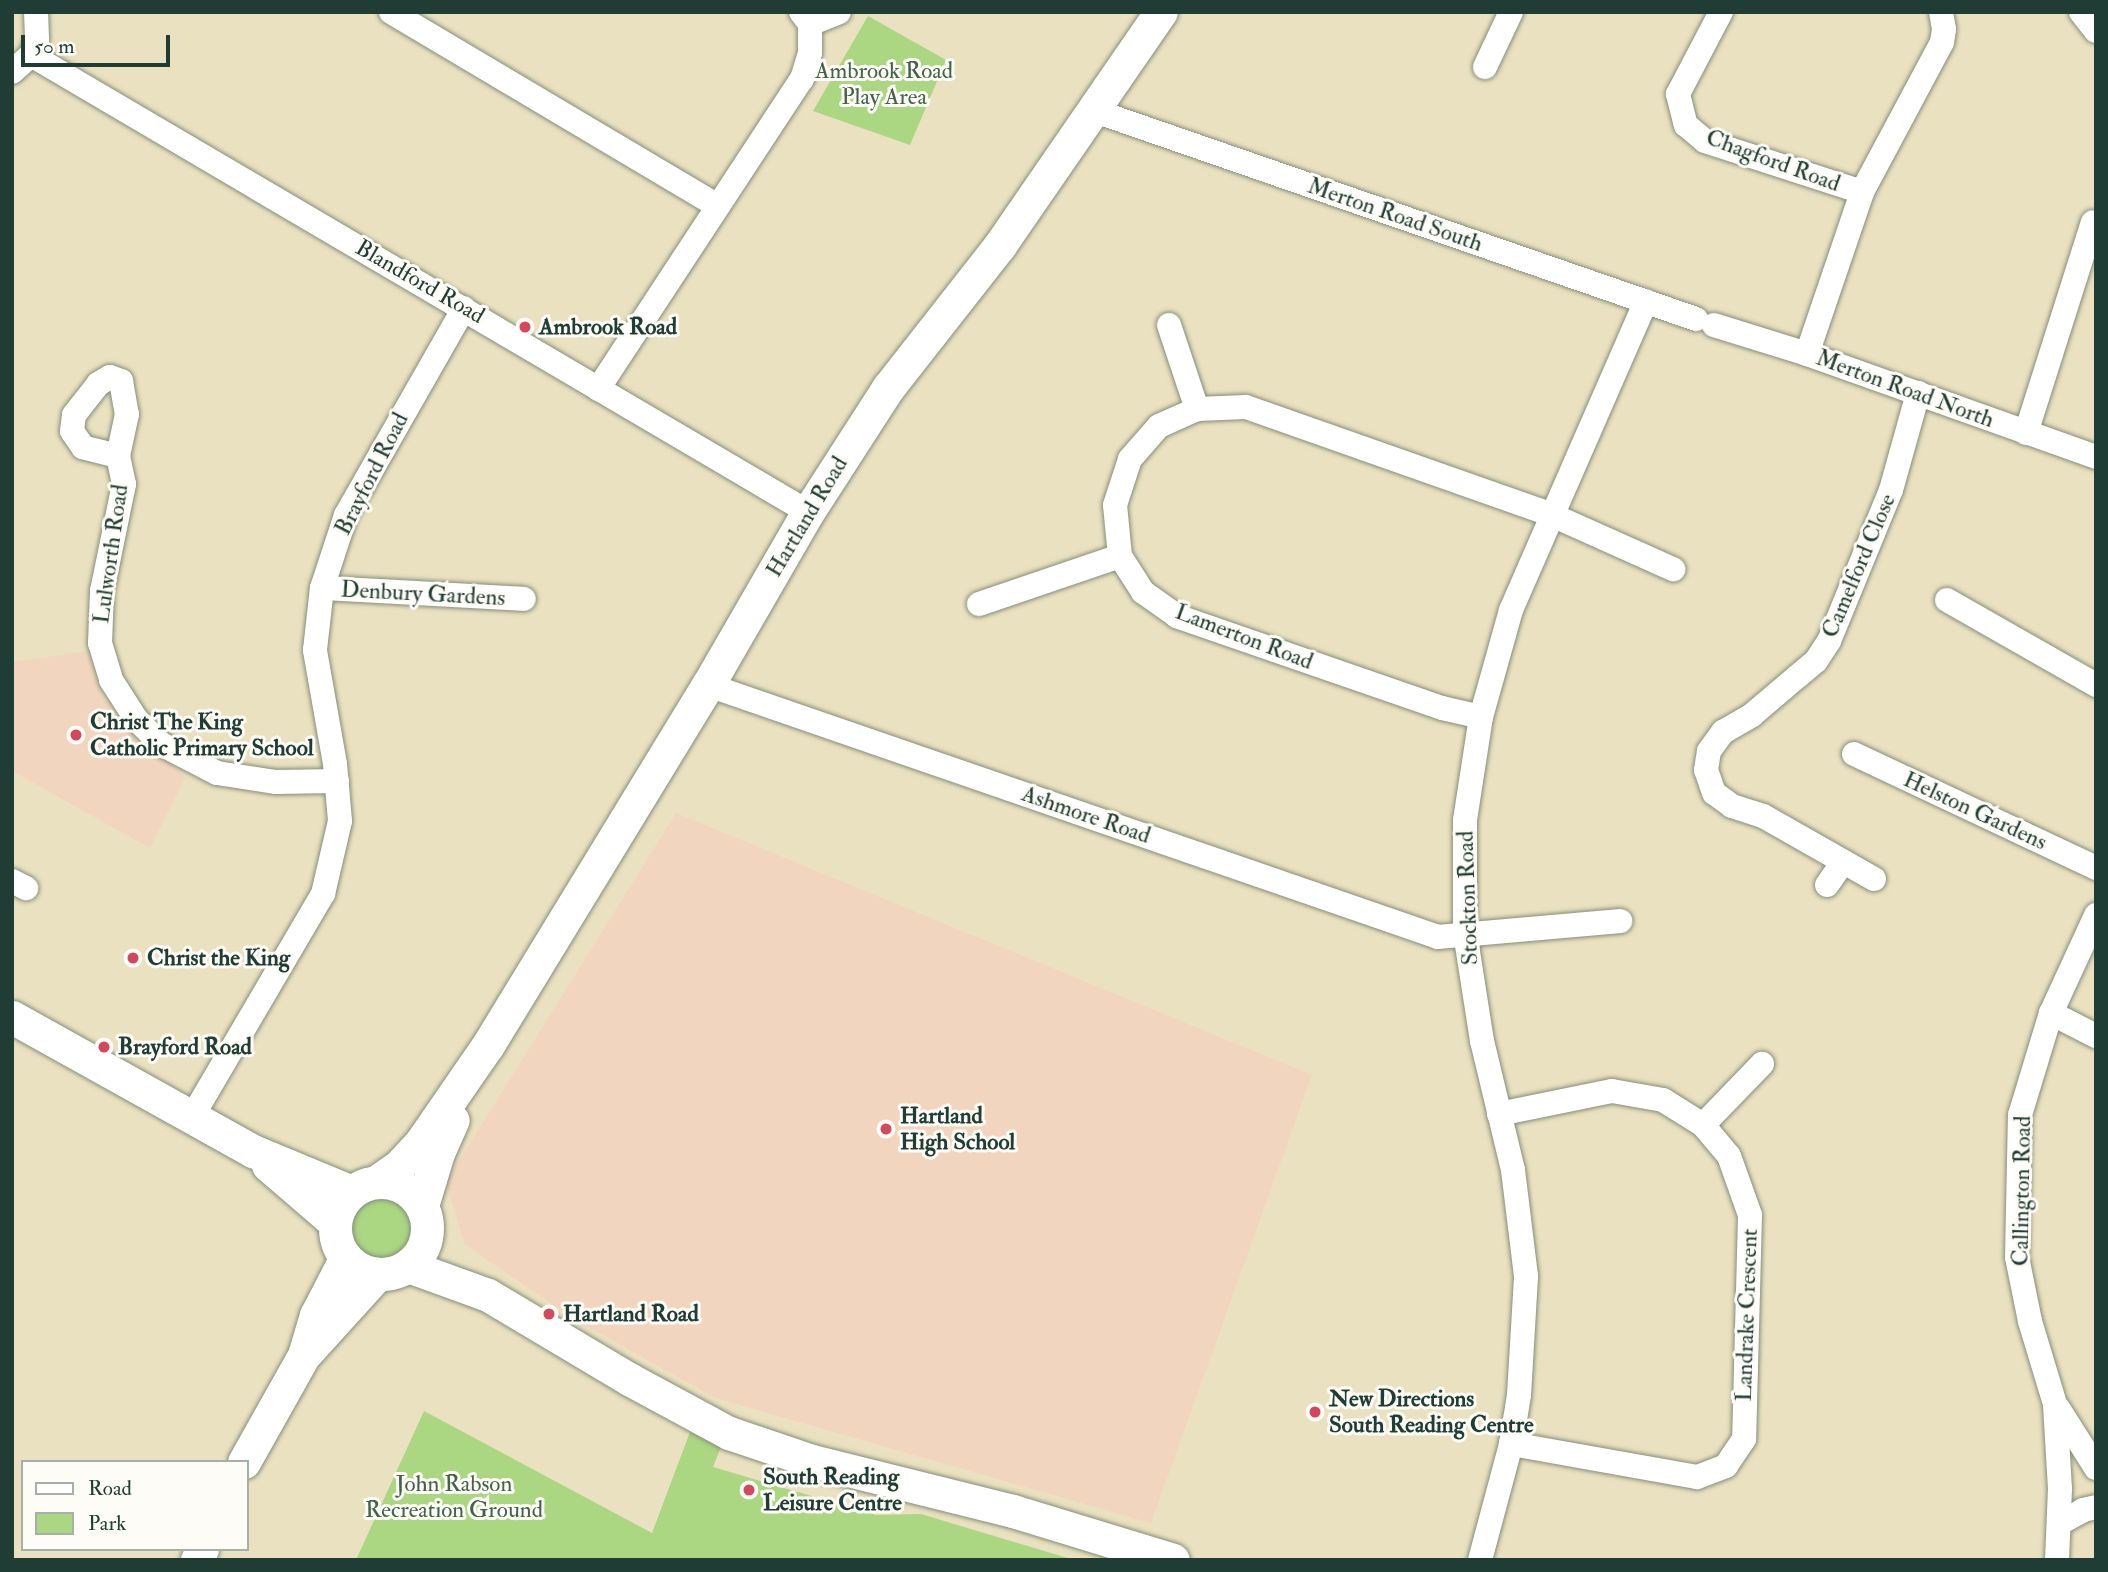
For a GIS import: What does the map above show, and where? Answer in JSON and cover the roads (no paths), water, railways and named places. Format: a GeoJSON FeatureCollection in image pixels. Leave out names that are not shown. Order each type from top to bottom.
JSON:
{"type":"FeatureCollection","features":[{"type":"Feature","properties":{"kind":"street"},"geometry":{"type":"LineString","coordinates":[[12,72],[31,55],[37,39],[36,12]]}},
{"type":"Feature","properties":{"kind":"street"},"geometry":{"type":"LineString","coordinates":[[391,12],[718,206]]}},
{"type":"Feature","properties":{"kind":"street"},"geometry":{"type":"LineString","coordinates":[[598,389],[803,79],[810,53],[805,18],[839,12]]}},
{"type":"Feature","properties":{"kind":"street","name":"Hartland Road"},"geometry":{"type":"LineString","coordinates":[[364,1187],[399,1166],[421,1142],[488,1045],[708,685],[808,512],[888,388],[1000,245],[1161,12]]}},
{"type":"Feature","properties":{"kind":"street"},"geometry":{"type":"LineString","coordinates":[[1485,67],[1510,12]]}},
{"type":"Feature","properties":{"kind":"street","name":"Chagford Road"},"geometry":{"type":"LineString","coordinates":[[1721,12],[1678,94],[1686,125],[1705,141],[1862,192]]}},
{"type":"Feature","properties":{"kind":"street","name":"Chagford Road"},"geometry":{"type":"LineString","coordinates":[[1807,354],[1862,192],[1942,41],[1944,29],[1941,12]]}},
{"type":"Feature","properties":{"kind":"street"},"geometry":{"type":"LineString","coordinates":[[2081,12],[2096,31]]}},
{"type":"Feature","properties":{"kind":"street","name":"Blandford Road"},"geometry":{"type":"LineString","coordinates":[[31,55],[808,512]]}},
{"type":"Feature","properties":{"kind":"street","name":"Merton Road South"},"geometry":{"type":"LineString","coordinates":[[1095,111],[1705,322]]}},
{"type":"Feature","properties":{"kind":"street"},"geometry":{"type":"LineString","coordinates":[[2026,433],[2093,222]]}},
{"type":"Feature","properties":{"kind":"street","name":"Stockton Road"},"geometry":{"type":"LineString","coordinates":[[1479,1560],[1511,1444],[1519,1395],[1526,1276],[1513,1170],[1482,1041],[1465,933],[1465,820],[1481,718],[1511,610],[1646,302]]}},
{"type":"Feature","properties":{"kind":"street","name":"Brayford Road"},"geometry":{"type":"LineString","coordinates":[[192,1117],[323,894],[340,821],[337,781],[315,650],[322,588],[345,515],[464,308]]}},
{"type":"Feature","properties":{"kind":"street","name":"Merton Road North"},"geometry":{"type":"LineString","coordinates":[[1705,322],[1807,354],[2096,457]]}},
{"type":"Feature","properties":{"kind":"street"},"geometry":{"type":"LineString","coordinates":[[1169,325],[1197,409]]}},
{"type":"Feature","properties":{"kind":"street","name":"Camelford Close"},"geometry":{"type":"LineString","coordinates":[[1874,879],[1763,816],[1732,806],[1714,793],[1706,770],[1709,751],[1723,732],[1752,715],[1816,661],[1829,641],[1891,490],[1918,393]]}},
{"type":"Feature","properties":{"kind":"street","name":"Lamerton Road"},"geometry":{"type":"LineString","coordinates":[[1481,718],[1442,708],[1177,616],[1143,592],[1120,556],[1115,505],[1130,459],[1159,426],[1197,409],[1246,407],[1552,515],[1673,569]]}},
{"type":"Feature","properties":{"kind":"street","name":"Lulworth Road"},"geometry":{"type":"LineString","coordinates":[[118,456],[124,484],[102,591],[100,643],[111,680],[136,719],[161,744],[217,773],[276,782],[337,781]]}},
{"type":"Feature","properties":{"kind":"street"},"geometry":{"type":"LineString","coordinates":[[979,604],[1120,556]]}},
{"type":"Feature","properties":{"kind":"street","name":"Denbury Gardens"},"geometry":{"type":"LineString","coordinates":[[322,588],[524,599]]}},
{"type":"Feature","properties":{"kind":"street"},"geometry":{"type":"LineString","coordinates":[[1947,600],[2096,685]]}},
{"type":"Feature","properties":{"kind":"street","name":"Ashmore Road"},"geometry":{"type":"LineString","coordinates":[[708,685],[1438,937],[1620,921]]}},
{"type":"Feature","properties":{"kind":"street","name":"Helston Gardens"},"geometry":{"type":"LineString","coordinates":[[1854,754],[2096,868]]}},
{"type":"Feature","properties":{"kind":"street"},"geometry":{"type":"LineString","coordinates":[[1827,885],[1843,862]]}},
{"type":"Feature","properties":{"kind":"street","name":"Callington Road"},"geometry":{"type":"LineString","coordinates":[[2057,1560],[2060,1523],[2055,1404],[2030,1321],[2017,1257],[2020,1115],[2051,1013],[2096,915]]}},
{"type":"Feature","properties":{"kind":"street"},"geometry":{"type":"LineString","coordinates":[[2051,1013],[2096,1036]]}},
{"type":"Feature","properties":{"kind":"street"},"geometry":{"type":"LineString","coordinates":[[12,1017],[253,1151],[364,1187],[397,1182],[413,1193],[424,1220],[488,1295]]}},
{"type":"Feature","properties":{"kind":"street","name":"Hartland Road"},"geometry":{"type":"LineString","coordinates":[[424,1220],[438,1153],[488,1045]]}},
{"type":"Feature","properties":{"kind":"street"},"geometry":{"type":"LineString","coordinates":[[1703,1125],[1762,1064]]}},
{"type":"Feature","properties":{"kind":"street","name":"Landrake Crescent"},"geometry":{"type":"LineString","coordinates":[[1499,1114],[1612,1091],[1663,1100],[1703,1125],[1730,1156],[1750,1215],[1744,1439],[1726,1466],[1697,1477],[1511,1444]]}},
{"type":"Feature","properties":{"kind":"street"},"geometry":{"type":"LineString","coordinates":[[253,1151],[334,1222]]}},
{"type":"Feature","properties":{"kind":"street"},"geometry":{"type":"LineString","coordinates":[[364,1187],[340,1205],[334,1222],[335,1237],[345,1259],[359,1270],[393,1271],[488,1295],[629,1379],[729,1433],[812,1461],[1013,1511],[1173,1560]]}},
{"type":"Feature","properties":{"kind":"street"},"geometry":{"type":"LineString","coordinates":[[304,1355],[393,1271],[422,1250],[424,1220]]}},
{"type":"Feature","properties":{"kind":"street"},"geometry":{"type":"LineString","coordinates":[[245,1460],[304,1355],[316,1315],[345,1259]]}},
{"type":"Feature","properties":{"kind":"street"},"geometry":{"type":"LineString","coordinates":[[2055,1404],[2096,1468]]}},
{"type":"Feature","properties":{"kind":"street"},"geometry":{"type":"LineString","coordinates":[[2060,1523],[2083,1510],[2096,1507]]}},
{"type":"Feature","properties":{"kind":"place","name":"Ambrook Road"},"geometry":{"type":"Point","coordinates":[525,327]}},
{"type":"Feature","properties":{"kind":"place","name":"Christ The King Catholic Primary School"},"geometry":{"type":"Point","coordinates":[76,735]}},
{"type":"Feature","properties":{"kind":"place","name":"Christ the King"},"geometry":{"type":"Point","coordinates":[133,958]}},
{"type":"Feature","properties":{"kind":"place","name":"Brayford Road"},"geometry":{"type":"Point","coordinates":[104,1047]}},
{"type":"Feature","properties":{"kind":"place","name":"Hartland High School"},"geometry":{"type":"Point","coordinates":[886,1129]}},
{"type":"Feature","properties":{"kind":"place","name":"Hartland Road"},"geometry":{"type":"Point","coordinates":[549,1314]}},
{"type":"Feature","properties":{"kind":"place","name":"New Directions South Reading Centre"},"geometry":{"type":"Point","coordinates":[1315,1412]}},
{"type":"Feature","properties":{"kind":"place","name":"South Reading Leisure Centre"},"geometry":{"type":"Point","coordinates":[749,1490]}},
{"type":"Feature","properties":{"kind":"park label","name":"Ambrook Road Play Area"},"geometry":{"type":"Point","coordinates":[884,84]}},
{"type":"Feature","properties":{"kind":"park label","name":"John Rabson Recreation Ground"},"geometry":{"type":"Point","coordinates":[454,1497]}}]}
